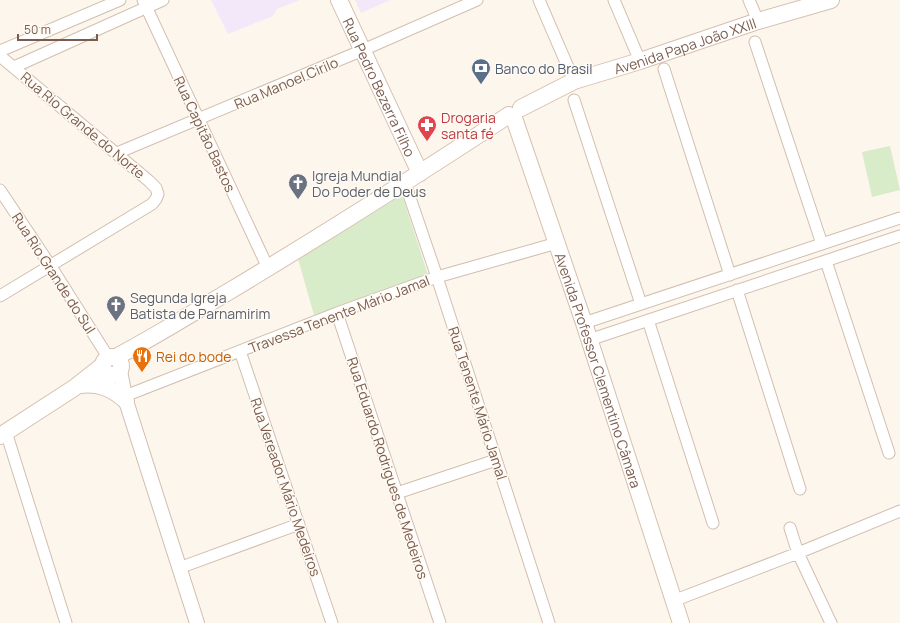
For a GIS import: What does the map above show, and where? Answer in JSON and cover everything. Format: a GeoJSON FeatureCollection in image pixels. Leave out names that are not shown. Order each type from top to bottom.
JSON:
{"type":"FeatureCollection","features":[{"type":"Feature","properties":{"kind":"main road","name":"Rua Pedro Bezerra Filho"},"geometry":{"type":"LineString","coordinates":[[339,0],[420,173]]}},
{"type":"Feature","properties":{"kind":"main road","name":"Avenida Papa João XXIII"},"geometry":{"type":"LineString","coordinates":[[3,434],[77,386],[112,367],[141,344],[268,268],[515,114],[574,81],[640,61],[758,21],[831,0]]}},
{"type":"Feature","properties":{"kind":"main road","name":"Avenida Professor Clementino Câmara"},"geometry":{"type":"LineString","coordinates":[[515,114],[590,340],[680,623]]}},
{"type":"Feature","properties":{"kind":"main road"},"geometry":{"type":"LineString","coordinates":[[77,386],[96,384],[105,386],[126,398]]}},
{"type":"Feature","properties":{"kind":"street"},"geometry":{"type":"LineString","coordinates":[[0,51],[120,0]]}},
{"type":"Feature","properties":{"kind":"street"},"geometry":{"type":"LineString","coordinates":[[14,67],[144,4],[163,0]]}},
{"type":"Feature","properties":{"kind":"street","name":"Rua Manoel Cirilo"},"geometry":{"type":"LineString","coordinates":[[117,153],[199,120],[477,0]]}},
{"type":"Feature","properties":{"kind":"street"},"geometry":{"type":"LineString","coordinates":[[539,0],[574,81]]}},
{"type":"Feature","properties":{"kind":"street"},"geometry":{"type":"LineString","coordinates":[[614,0],[640,61]]}},
{"type":"Feature","properties":{"kind":"street"},"geometry":{"type":"LineString","coordinates":[[749,0],[758,21]]}},
{"type":"Feature","properties":{"kind":"street","name":"Rua Capitão Bastos"},"geometry":{"type":"LineString","coordinates":[[144,4],[268,268]]}},
{"type":"Feature","properties":{"kind":"street"},"geometry":{"type":"LineString","coordinates":[[755,42],[822,244]]}},
{"type":"Feature","properties":{"kind":"street","name":"Rua Rio Grande do Norte"},"geometry":{"type":"LineString","coordinates":[[0,56],[117,153],[156,188],[158,194],[152,204],[50,265]]}},
{"type":"Feature","properties":{"kind":"street"},"geometry":{"type":"LineString","coordinates":[[664,69],[730,275]]}},
{"type":"Feature","properties":{"kind":"street"},"geometry":{"type":"LineString","coordinates":[[574,100],[641,304]]}},
{"type":"Feature","properties":{"kind":"street","name":"Rua Tenente Mário Jamal"},"geometry":{"type":"LineString","coordinates":[[405,183],[549,623]]}},
{"type":"Feature","properties":{"kind":"street","name":"Rua Rio Grande do Sul"},"geometry":{"type":"LineString","coordinates":[[0,190],[50,265],[112,367]]}},
{"type":"Feature","properties":{"kind":"street"},"geometry":{"type":"LineString","coordinates":[[584,323],[900,218]]}},
{"type":"Feature","properties":{"kind":"street"},"geometry":{"type":"LineString","coordinates":[[857,233],[862,249]]}},
{"type":"Feature","properties":{"kind":"street"},"geometry":{"type":"LineString","coordinates":[[590,340],[900,236]]}},
{"type":"Feature","properties":{"kind":"street","name":"Travessa Tenente Mário Jamal"},"geometry":{"type":"LineString","coordinates":[[126,398],[337,313],[437,277],[557,243]]}},
{"type":"Feature","properties":{"kind":"street"},"geometry":{"type":"LineString","coordinates":[[826,261],[889,453]]}},
{"type":"Feature","properties":{"kind":"street"},"geometry":{"type":"LineString","coordinates":[[768,262],[774,278]]}},
{"type":"Feature","properties":{"kind":"street"},"geometry":{"type":"LineString","coordinates":[[0,296],[50,265]]}},
{"type":"Feature","properties":{"kind":"street"},"geometry":{"type":"LineString","coordinates":[[738,290],[800,489]]}},
{"type":"Feature","properties":{"kind":"street"},"geometry":{"type":"LineString","coordinates":[[677,292],[682,309]]}},
{"type":"Feature","properties":{"kind":"street","name":"Rua Eduardo Rodrigues de Medeiros"},"geometry":{"type":"LineString","coordinates":[[337,313],[440,623]]}},
{"type":"Feature","properties":{"kind":"street"},"geometry":{"type":"LineString","coordinates":[[648,320],[713,523]]}},
{"type":"Feature","properties":{"kind":"street","name":"Rua Vereador Mário Medeiros"},"geometry":{"type":"LineString","coordinates":[[240,351],[332,623]]}},
{"type":"Feature","properties":{"kind":"street"},"geometry":{"type":"LineString","coordinates":[[112,367],[126,398],[197,623]]}},
{"type":"Feature","properties":{"kind":"street"},"geometry":{"type":"LineString","coordinates":[[3,434],[66,623]]}},
{"type":"Feature","properties":{"kind":"street"},"geometry":{"type":"LineString","coordinates":[[396,493],[496,460]]}},
{"type":"Feature","properties":{"kind":"street"},"geometry":{"type":"LineString","coordinates":[[673,601],[798,553],[900,511]]}},
{"type":"Feature","properties":{"kind":"street"},"geometry":{"type":"LineString","coordinates":[[179,568],[299,524]]}},
{"type":"Feature","properties":{"kind":"street"},"geometry":{"type":"LineString","coordinates":[[790,528],[798,553],[831,623]]}},
{"type":"Feature","properties":{"kind":"shaded area"},"geometry":{"type":"Polygon","coordinates":[[[211,0],[300,0],[277,9],[273,16],[228,34],[211,0]]]}},
{"type":"Feature","properties":{"kind":"shaded area"},"geometry":{"type":"Polygon","coordinates":[[[355,0],[390,0],[361,13],[355,0]]]}},
{"type":"Feature","properties":{"kind":"green space"},"geometry":{"type":"Polygon","coordinates":[[[890,146],[900,190],[872,197],[862,152],[890,146]]]}},
{"type":"Feature","properties":{"kind":"green space"},"geometry":{"type":"Polygon","coordinates":[[[402,195],[428,275],[314,315],[298,259],[402,195]]]}},
{"type":"Feature","properties":{"kind":"place","name":"Banco do Brasil"},"geometry":{"type":"Point","coordinates":[481,85]}},
{"type":"Feature","properties":{"kind":"place","name":"Drogaria santa fé"},"geometry":{"type":"Point","coordinates":[427,142]}},
{"type":"Feature","properties":{"kind":"place","name":"Igreja Mundial Do Poder de Deus"},"geometry":{"type":"Point","coordinates":[298,200]}},
{"type":"Feature","properties":{"kind":"place","name":"Segunda Igreja Batista de Parnamirim"},"geometry":{"type":"Point","coordinates":[116,322]}},
{"type":"Feature","properties":{"kind":"place","name":"Rei do bode"},"geometry":{"type":"Point","coordinates":[142,373]}}]}
